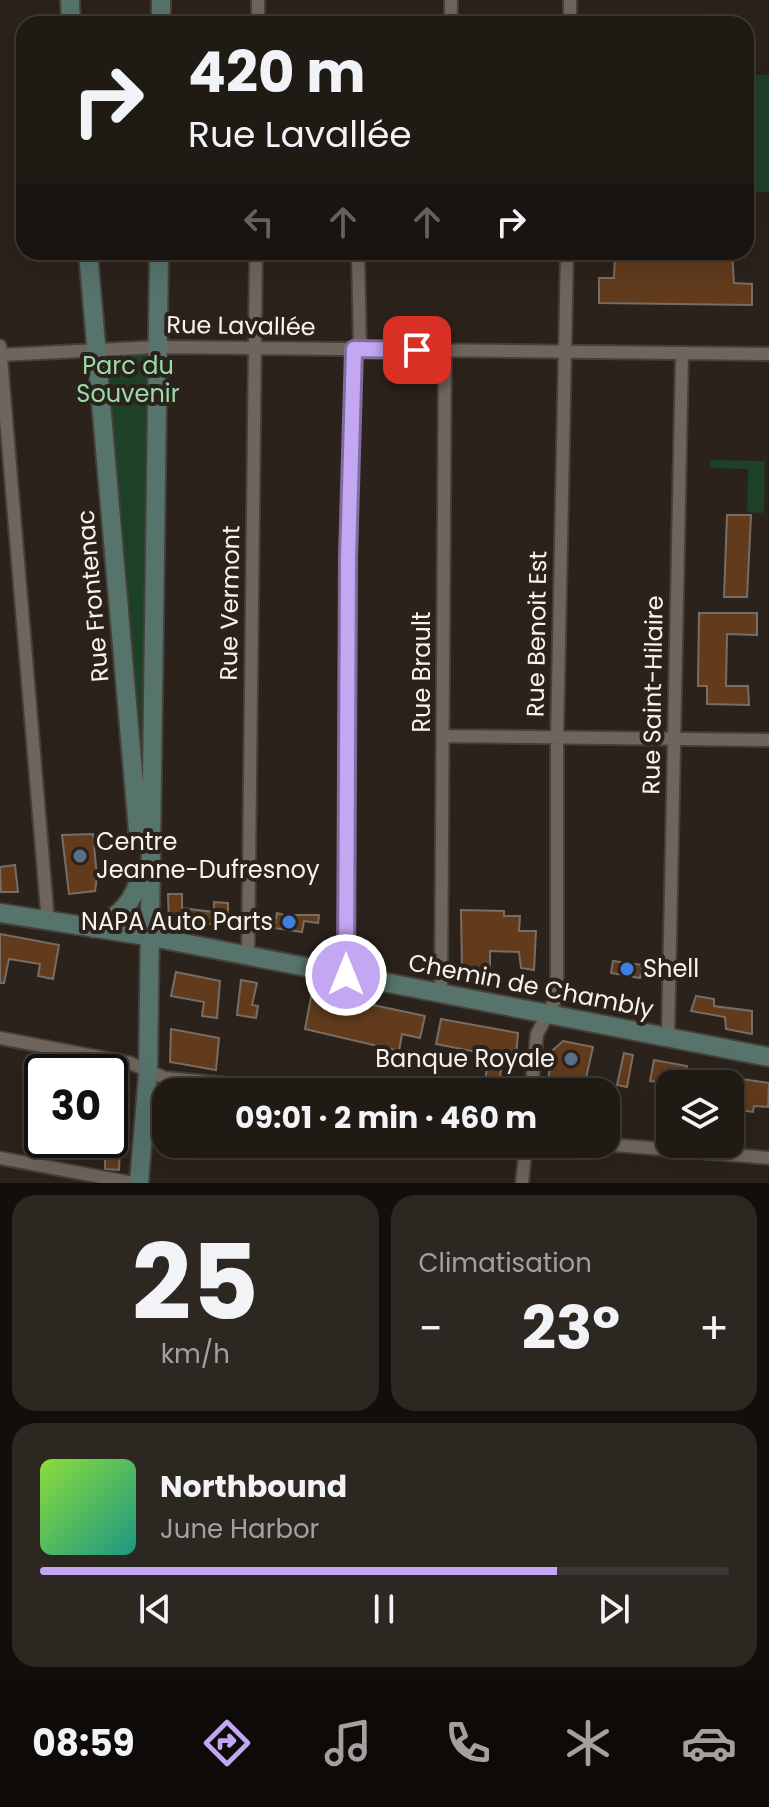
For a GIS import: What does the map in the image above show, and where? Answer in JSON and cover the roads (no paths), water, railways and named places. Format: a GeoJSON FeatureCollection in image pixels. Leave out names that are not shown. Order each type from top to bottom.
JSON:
{"type":"FeatureCollection","features":[{"type":"Feature","properties":{"kind":"main road","name":"Rue Frontenac"},"geometry":{"type":"LineString","coordinates":[[89,260],[147,936]]}},
{"type":"Feature","properties":{"kind":"main road"},"geometry":{"type":"LineString","coordinates":[[139,1183],[148,1074],[147,936],[159,260]]}},
{"type":"Feature","properties":{"kind":"main road"},"geometry":{"type":"LineString","coordinates":[[92,928],[120,913],[132,900],[141,874]]}},
{"type":"Feature","properties":{"kind":"main road","name":"Chemin de Chambly"},"geometry":{"type":"LineString","coordinates":[[0,913],[147,936],[769,1057]]}},
{"type":"Feature","properties":{"kind":"street","name":"Rue Vermont"},"geometry":{"type":"LineString","coordinates":[[248,956],[256,260]]}},
{"type":"Feature","properties":{"kind":"street"},"geometry":{"type":"LineString","coordinates":[[346,975],[348,558],[358,260]]}},
{"type":"Feature","properties":{"kind":"street","name":"Rue Benoit Est"},"geometry":{"type":"LineString","coordinates":[[532,1078],[537,1034],[557,996],[557,738],[567,260]]}},
{"type":"Feature","properties":{"kind":"street"},"geometry":{"type":"LineString","coordinates":[[0,346],[48,922]]}},
{"type":"Feature","properties":{"kind":"street","name":"Rue Lavallée"},"geometry":{"type":"LineString","coordinates":[[0,355],[158,347],[769,354]]}},
{"type":"Feature","properties":{"kind":"street","name":"Rue Brault"},"geometry":{"type":"LineString","coordinates":[[441,993],[445,350]]}},
{"type":"Feature","properties":{"kind":"street","name":"Rue Saint-Hilaire"},"geometry":{"type":"LineString","coordinates":[[668,1037],[682,353]]}},
{"type":"Feature","properties":{"kind":"street"},"geometry":{"type":"LineString","coordinates":[[443,736],[769,740]]}},
{"type":"Feature","properties":{"kind":"street"},"geometry":{"type":"LineString","coordinates":[[0,1038],[130,1063],[148,1074],[185,1078]]}},
{"type":"Feature","properties":{"kind":"street"},"geometry":{"type":"LineString","coordinates":[[620,1146],[769,1158]]}},
{"type":"Feature","properties":{"kind":"street"},"geometry":{"type":"LineString","coordinates":[[0,1158],[133,1183]]}},
{"type":"Feature","properties":{"kind":"street"},"geometry":{"type":"LineString","coordinates":[[522,1183],[525,1158]]}},
{"type":"Feature","properties":{"kind":"place","name":"Centre Jeanne-Dufresnoy"},"geometry":{"type":"Point","coordinates":[80,856]}},
{"type":"Feature","properties":{"kind":"place","name":"NAPA Auto Parts"},"geometry":{"type":"Point","coordinates":[289,922]}},
{"type":"Feature","properties":{"kind":"place","name":"Shell"},"geometry":{"type":"Point","coordinates":[627,969]}},
{"type":"Feature","properties":{"kind":"place","name":"Banque Royale"},"geometry":{"type":"Point","coordinates":[571,1059]}},
{"type":"Feature","properties":{"kind":"park label","name":"Parc du Souvenir"},"geometry":{"type":"Point","coordinates":[128,380]}}]}
